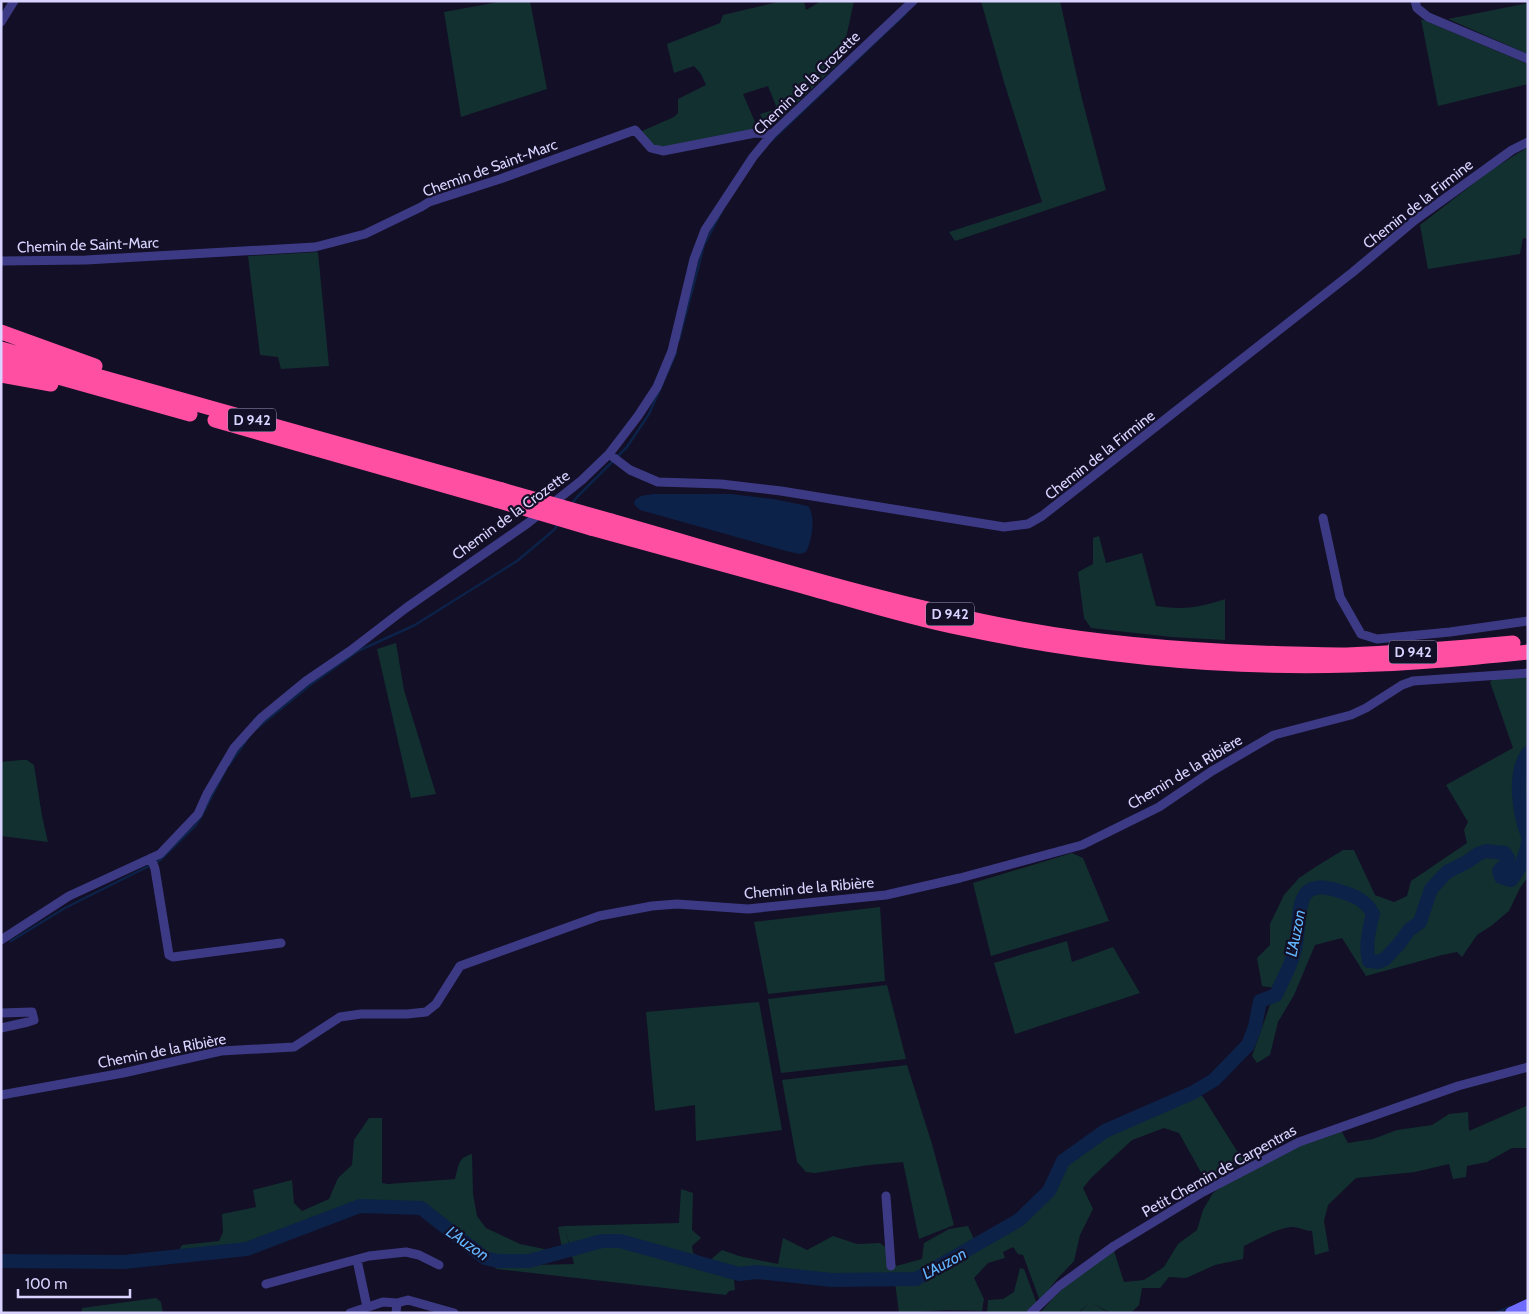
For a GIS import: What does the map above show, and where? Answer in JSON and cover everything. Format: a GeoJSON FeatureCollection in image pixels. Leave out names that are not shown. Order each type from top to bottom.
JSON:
{"type":"FeatureCollection","features":[{"type":"Feature","properties":{"kind":"highway","name":"D 942"},"geometry":{"type":"LineString","coordinates":[[1,332],[182,406]]}},
{"type":"Feature","properties":{"kind":"highway","name":"D 942"},"geometry":{"type":"LineString","coordinates":[[1,349],[182,406]]}},
{"type":"Feature","properties":{"kind":"highway","name":"D 942"},"geometry":{"type":"LineString","coordinates":[[1,361],[182,406],[499,495],[610,521],[867,594],[1028,630],[1132,645],[1209,651],[1346,655],[1426,651],[1528,641]]}},
{"type":"Feature","properties":{"kind":"highway","name":"D 942"},"geometry":{"type":"LineString","coordinates":[[1,375],[182,406]]}},
{"type":"Feature","properties":{"kind":"highway","name":"D 942"},"geometry":{"type":"LineString","coordinates":[[499,495],[591,528],[864,604],[958,628],[1066,647],[1208,663],[1298,666],[1352,666],[1528,652]]}},
{"type":"Feature","properties":{"kind":"main road"},"geometry":{"type":"LineString","coordinates":[[1510,1313],[1528,1305]]}},
{"type":"Feature","properties":{"kind":"street"},"geometry":{"type":"LineString","coordinates":[[1,22],[14,1]]}},
{"type":"Feature","properties":{"kind":"street","name":"Chemin de la Crozette"},"geometry":{"type":"LineString","coordinates":[[1,940],[69,896],[160,854],[198,814],[207,794],[234,748],[261,718],[306,681],[528,523],[582,480],[609,454],[657,388],[672,351],[694,259],[705,230],[752,157],[772,134],[913,1]]}},
{"type":"Feature","properties":{"kind":"street"},"geometry":{"type":"LineString","coordinates":[[1415,1],[1417,8],[1428,17],[1528,59]]}},
{"type":"Feature","properties":{"kind":"street","name":"Chemin de Saint-Marc"},"geometry":{"type":"LineString","coordinates":[[1,261],[152,257],[315,247],[365,234],[421,208],[429,202],[500,179],[635,130],[651,148],[663,151],[755,133],[772,134]]}},
{"type":"Feature","properties":{"kind":"street","name":"Chemin de la Firmine"},"geometry":{"type":"LineString","coordinates":[[609,454],[630,470],[658,482],[721,484],[781,491],[1004,527],[1028,524],[1042,516],[1098,474],[1353,272],[1415,220],[1512,150],[1528,142]]}},
{"type":"Feature","properties":{"kind":"street"},"geometry":{"type":"LineString","coordinates":[[1323,518],[1340,597],[1361,634],[1377,638],[1450,632],[1528,621]]}},
{"type":"Feature","properties":{"kind":"street","name":"Chemin de la Ribière"},"geometry":{"type":"LineString","coordinates":[[1,1094],[123,1072],[221,1051],[294,1047],[340,1017],[360,1014],[426,1012],[436,1004],[460,966],[599,916],[652,906],[677,904],[748,909],[886,895],[960,878],[1082,845],[1159,807],[1212,771],[1274,735],[1351,715],[1366,708],[1402,685],[1413,681],[1528,673]]}},
{"type":"Feature","properties":{"kind":"street"},"geometry":{"type":"LineString","coordinates":[[151,858],[155,869],[169,955],[174,957],[281,943]]}},
{"type":"Feature","properties":{"kind":"street"},"geometry":{"type":"LineString","coordinates":[[1,1013],[32,1012],[34,1020],[1,1028]]}},
{"type":"Feature","properties":{"kind":"street","name":"Petit Chemin de Carpentras"},"geometry":{"type":"LineString","coordinates":[[1031,1313],[1059,1286],[1114,1246],[1203,1192],[1299,1142],[1458,1086],[1528,1068]]}},
{"type":"Feature","properties":{"kind":"street"},"geometry":{"type":"LineString","coordinates":[[886,1196],[891,1266]]}},
{"type":"Feature","properties":{"kind":"street"},"geometry":{"type":"LineString","coordinates":[[266,1284],[370,1256],[406,1252],[419,1255],[439,1264]]}},
{"type":"Feature","properties":{"kind":"street"},"geometry":{"type":"LineString","coordinates":[[357,1260],[366,1307]]}},
{"type":"Feature","properties":{"kind":"street"},"geometry":{"type":"LineString","coordinates":[[350,1313],[383,1302],[397,1303],[408,1300],[454,1313]]}},
{"type":"Feature","properties":{"kind":"street"},"geometry":{"type":"LineString","coordinates":[[396,1313],[397,1303]]}},
{"type":"Feature","properties":{"kind":"green space"},"geometry":{"type":"Polygon","coordinates":[[[504,1],[530,1],[547,89],[461,117],[444,12],[504,1]]]}},
{"type":"Feature","properties":{"kind":"green space"},"geometry":{"type":"Polygon","coordinates":[[[782,1],[804,1],[806,10],[821,1],[854,1],[841,61],[778,121],[766,128],[760,114],[773,110],[776,106],[768,86],[743,94],[758,129],[673,146],[653,148],[642,131],[674,117],[678,113],[678,99],[706,85],[701,74],[694,66],[674,73],[667,44],[720,23],[723,15],[782,1]]]}},
{"type":"Feature","properties":{"kind":"green space"},"geometry":{"type":"Polygon","coordinates":[[[981,1],[1060,1],[1082,99],[1106,190],[955,241],[949,232],[1042,202],[1004,82],[981,1]]]}},
{"type":"Feature","properties":{"kind":"green space"},"geometry":{"type":"Polygon","coordinates":[[[1528,3],[1528,54],[1448,19],[1528,3]]]}},
{"type":"Feature","properties":{"kind":"green space"},"geometry":{"type":"Polygon","coordinates":[[[1421,19],[1528,64],[1528,84],[1438,106],[1421,19]]]}},
{"type":"Feature","properties":{"kind":"green space"},"geometry":{"type":"Polygon","coordinates":[[[1528,147],[1528,239],[1523,238],[1520,254],[1428,269],[1420,225],[1491,170],[1528,147]]]}},
{"type":"Feature","properties":{"kind":"green space"},"geometry":{"type":"Polygon","coordinates":[[[318,252],[329,366],[281,369],[278,357],[260,355],[248,256],[318,252]]]}},
{"type":"Feature","properties":{"kind":"green space"},"geometry":{"type":"Polygon","coordinates":[[[1099,536],[1106,563],[1142,553],[1156,606],[1190,607],[1225,599],[1225,640],[1171,637],[1091,628],[1084,618],[1078,572],[1093,564],[1093,538],[1099,536]]]}},
{"type":"Feature","properties":{"kind":"green space"},"geometry":{"type":"Polygon","coordinates":[[[396,643],[404,690],[436,794],[411,798],[377,649],[396,643]]]}},
{"type":"Feature","properties":{"kind":"green space"},"geometry":{"type":"Polygon","coordinates":[[[1528,677],[1528,877],[1520,888],[1509,911],[1477,935],[1462,957],[1457,952],[1366,976],[1342,938],[1315,945],[1294,995],[1278,1022],[1270,1055],[1257,1063],[1252,1056],[1276,988],[1262,986],[1257,958],[1270,945],[1270,924],[1284,895],[1299,878],[1317,866],[1343,850],[1354,850],[1375,895],[1394,902],[1407,896],[1411,881],[1467,843],[1464,830],[1468,822],[1446,785],[1513,748],[1490,682],[1493,679],[1528,677]]]}},
{"type":"Feature","properties":{"kind":"green space"},"geometry":{"type":"Polygon","coordinates":[[[27,760],[34,765],[48,842],[1,836],[1,762],[27,760]]]}},
{"type":"Feature","properties":{"kind":"green space"},"geometry":{"type":"Polygon","coordinates":[[[1072,853],[1083,858],[1109,921],[991,956],[973,883],[1072,853]]]}},
{"type":"Feature","properties":{"kind":"green space"},"geometry":{"type":"Polygon","coordinates":[[[880,907],[885,981],[768,994],[754,922],[880,907]]]}},
{"type":"Feature","properties":{"kind":"green space"},"geometry":{"type":"Polygon","coordinates":[[[1067,941],[1072,962],[1113,947],[1140,993],[1015,1034],[994,963],[1067,941]]]}},
{"type":"Feature","properties":{"kind":"green space"},"geometry":{"type":"Polygon","coordinates":[[[887,985],[906,1059],[781,1073],[768,999],[887,985]]]}},
{"type":"Feature","properties":{"kind":"green space"},"geometry":{"type":"Polygon","coordinates":[[[759,1002],[782,1130],[696,1141],[695,1105],[655,1111],[646,1012],[759,1002]]]}},
{"type":"Feature","properties":{"kind":"green space"},"geometry":{"type":"Polygon","coordinates":[[[907,1065],[932,1144],[954,1225],[919,1239],[903,1162],[815,1173],[806,1172],[797,1162],[782,1080],[907,1065]]]}},
{"type":"Feature","properties":{"kind":"green space"},"geometry":{"type":"Polygon","coordinates":[[[1197,1092],[1203,1097],[1244,1162],[1207,1183],[1179,1133],[1164,1128],[1132,1140],[1091,1178],[1083,1188],[1093,1209],[1080,1235],[1074,1261],[1040,1301],[1023,1255],[1018,1254],[1013,1247],[1003,1252],[1005,1258],[988,1263],[974,1278],[984,1299],[982,1311],[947,1310],[899,1313],[895,1282],[837,1283],[759,1272],[748,1277],[738,1275],[734,1280],[735,1290],[729,1291],[726,1295],[497,1269],[489,1263],[574,1264],[565,1226],[679,1223],[681,1189],[693,1193],[692,1230],[701,1238],[692,1246],[693,1253],[709,1261],[722,1250],[739,1256],[778,1264],[783,1238],[807,1250],[833,1236],[857,1244],[880,1243],[891,1251],[896,1266],[922,1259],[924,1243],[949,1229],[968,1226],[978,1248],[1021,1224],[1051,1194],[1066,1164],[1108,1134],[1197,1092]]]}},
{"type":"Feature","properties":{"kind":"green space"},"geometry":{"type":"Polygon","coordinates":[[[1528,1105],[1528,1148],[1512,1148],[1487,1162],[1467,1166],[1466,1177],[1453,1179],[1449,1164],[1415,1172],[1356,1178],[1328,1205],[1324,1221],[1329,1251],[1315,1255],[1312,1231],[1295,1227],[1281,1229],[1244,1246],[1243,1259],[1215,1265],[1186,1278],[1169,1277],[1160,1288],[1142,1288],[1139,1305],[1131,1313],[1111,1313],[1092,1303],[1109,1313],[1079,1313],[1090,1302],[1078,1313],[1040,1313],[1077,1275],[1114,1251],[1124,1282],[1144,1280],[1164,1267],[1178,1244],[1197,1230],[1203,1210],[1213,1193],[1235,1177],[1296,1146],[1341,1130],[1348,1143],[1373,1139],[1397,1130],[1432,1125],[1449,1114],[1468,1112],[1469,1131],[1528,1105]]]}},
{"type":"Feature","properties":{"kind":"green space"},"geometry":{"type":"Polygon","coordinates":[[[369,1118],[382,1118],[382,1183],[455,1179],[461,1160],[472,1154],[473,1194],[477,1216],[486,1228],[520,1244],[554,1251],[562,1249],[558,1227],[565,1226],[570,1249],[518,1260],[485,1258],[419,1205],[360,1203],[246,1248],[176,1255],[182,1245],[219,1241],[223,1232],[222,1214],[256,1207],[253,1190],[292,1180],[294,1203],[302,1211],[329,1199],[338,1178],[352,1165],[354,1140],[369,1118]]]}},
{"type":"Feature","properties":{"kind":"green space"},"geometry":{"type":"Polygon","coordinates":[[[1020,1268],[1024,1269],[1037,1304],[1028,1313],[987,1313],[988,1300],[1003,1299],[1014,1292],[1020,1268]]]}},
{"type":"Feature","properties":{"kind":"green space"},"geometry":{"type":"Polygon","coordinates":[[[156,1298],[161,1302],[163,1313],[82,1313],[82,1308],[156,1298]]]}},
{"type":"Feature","properties":{"kind":"water"},"geometry":{"type":"Polygon","coordinates":[[[653,494],[731,494],[773,499],[808,506],[812,522],[808,547],[806,552],[800,554],[786,551],[640,510],[634,504],[635,500],[641,496],[653,494]]]}},
{"type":"Feature","properties":{"kind":"waterway"},"geometry":{"type":"LineString","coordinates":[[771,141],[905,14]]}},
{"type":"Feature","properties":{"kind":"waterway"},"geometry":{"type":"LineString","coordinates":[[679,340],[704,245],[722,211]]}},
{"type":"Feature","properties":{"kind":"waterway"},"geometry":{"type":"LineString","coordinates":[[571,505],[627,447],[649,414],[676,353]]}},
{"type":"Feature","properties":{"kind":"waterway"},"geometry":{"type":"LineString","coordinates":[[256,729],[310,685],[358,651],[415,625],[517,561],[554,530],[558,524]]}},
{"type":"Feature","properties":{"kind":"waterway"},"geometry":{"type":"LineString","coordinates":[[229,765],[246,741]]}},
{"type":"Feature","properties":{"kind":"waterway","name":"L'Auzon"},"geometry":{"type":"LineString","coordinates":[[1528,753],[1523,761],[1519,782],[1520,805],[1528,836]]}},
{"type":"Feature","properties":{"kind":"waterway"},"geometry":{"type":"LineString","coordinates":[[11,941],[65,908],[159,861],[195,826],[226,769]]}},
{"type":"Feature","properties":{"kind":"waterway","name":"L'Auzon"},"geometry":{"type":"LineString","coordinates":[[1,1261],[124,1262],[247,1249],[360,1206],[421,1208],[485,1258],[498,1261],[529,1261],[602,1241],[620,1241],[739,1274],[757,1272],[832,1280],[916,1279],[1019,1220],[1049,1191],[1063,1161],[1105,1131],[1192,1093],[1214,1080],[1248,1045],[1255,1027],[1260,1001],[1276,995],[1294,955],[1300,912],[1306,894],[1313,889],[1323,888],[1354,896],[1367,905],[1373,914],[1367,949],[1369,961],[1378,962],[1385,959],[1409,930],[1420,922],[1431,889],[1447,872],[1486,851],[1505,853],[1508,858],[1507,863],[1499,871],[1501,877],[1511,880],[1523,860],[1528,838]]}},
{"type":"Feature","properties":{"kind":"waterway"},"geometry":{"type":"LineString","coordinates":[[1496,1313],[1510,1307]]}}]}
